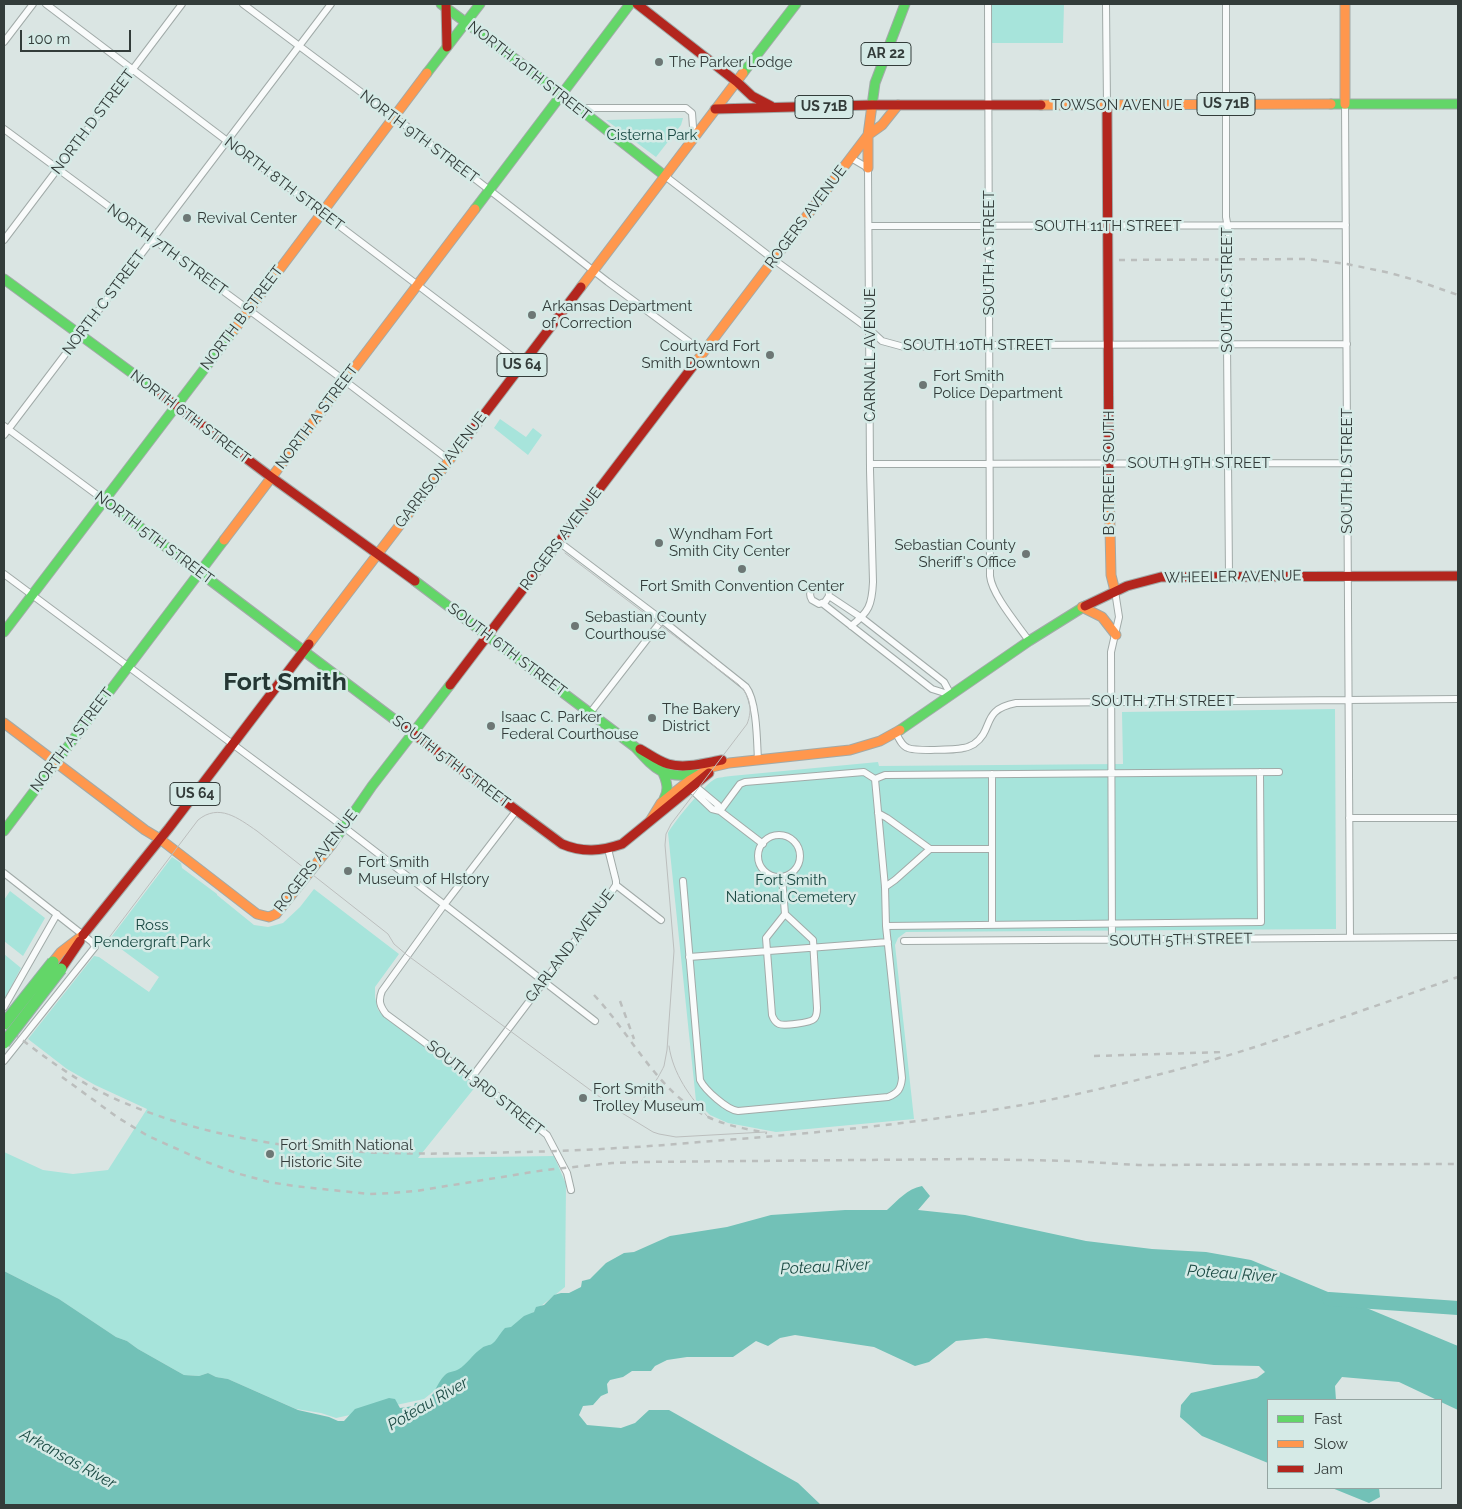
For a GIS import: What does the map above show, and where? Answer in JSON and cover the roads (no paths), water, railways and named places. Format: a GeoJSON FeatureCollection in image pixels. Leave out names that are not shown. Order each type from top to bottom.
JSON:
{"type":"FeatureCollection","features":[{"type":"Feature","properties":{"kind":"main road","name":"NORTH B STREET"},"geometry":{"type":"LineString","coordinates":[[4,632],[480,4]]}},
{"type":"Feature","properties":{"kind":"main road","name":"NORTH A STREET"},"geometry":{"type":"LineString","coordinates":[[4,831],[630,4]]}},
{"type":"Feature","properties":{"kind":"main road","name":"TOWSON AVENUE"},"geometry":{"type":"LineString","coordinates":[[637,4],[737,82],[758,102],[777,108]]}},
{"type":"Feature","properties":{"kind":"main road","name":"GARRISON AVENUE"},"geometry":{"type":"LineString","coordinates":[[57,966],[61,952],[83,935],[160,839],[796,4]]}},
{"type":"Feature","properties":{"kind":"main road","name":"AR 22"},"geometry":{"type":"LineString","coordinates":[[872,105],[876,83],[905,4]]}},
{"type":"Feature","properties":{"kind":"main road","name":"SOUTH D STREET"},"geometry":{"type":"LineString","coordinates":[[1345,4],[1345,104]]}},
{"type":"Feature","properties":{"kind":"main road","name":"NORTH 10TH STREET"},"geometry":{"type":"LineString","coordinates":[[444,5],[666,176]]}},
{"type":"Feature","properties":{"kind":"main road"},"geometry":{"type":"LineString","coordinates":[[444,5],[447,47]]}},
{"type":"Feature","properties":{"kind":"main road","name":"TOWSON AVENUE"},"geometry":{"type":"LineString","coordinates":[[716,110],[872,105],[1458,104]]}},
{"type":"Feature","properties":{"kind":"main road"},"geometry":{"type":"LineString","coordinates":[[868,168],[868,135],[872,105]]}},
{"type":"Feature","properties":{"kind":"main road"},"geometry":{"type":"LineString","coordinates":[[851,158],[868,135],[882,124],[898,105]]}},
{"type":"Feature","properties":{"kind":"main road","name":"B STREET SOUTH"},"geometry":{"type":"LineString","coordinates":[[1107,105],[1110,550],[1111,574],[1115,591]]}},
{"type":"Feature","properties":{"kind":"main road","name":"ROGERS AVENUE"},"geometry":{"type":"LineString","coordinates":[[160,839],[258,914],[269,917],[276,914],[343,828],[412,732],[851,158]]}},
{"type":"Feature","properties":{"kind":"main road","name":"NORTH 6TH STREET"},"geometry":{"type":"LineString","coordinates":[[4,279],[177,406],[271,478],[378,553]]}},
{"type":"Feature","properties":{"kind":"main road","name":"NORTH 5TH STREET"},"geometry":{"type":"LineString","coordinates":[[104,500],[291,640],[303,652]]}},
{"type":"Feature","properties":{"kind":"main road","name":"SOUTH 6TH STREET"},"geometry":{"type":"LineString","coordinates":[[378,553],[635,747],[650,763],[663,773],[678,783],[694,781]]}},
{"type":"Feature","properties":{"kind":"main road","name":"WHEELER AVENUE"},"geometry":{"type":"LineString","coordinates":[[951,695],[1082,607],[1127,586],[1161,577],[1458,576]]}},
{"type":"Feature","properties":{"kind":"main road"},"geometry":{"type":"LineString","coordinates":[[1082,607],[1102,617],[1116,635]]}},
{"type":"Feature","properties":{"kind":"main road","name":"SOUTH 5TH STREET"},"geometry":{"type":"LineString","coordinates":[[303,652],[562,844],[594,851],[608,850]]}},
{"type":"Feature","properties":{"kind":"main road"},"geometry":{"type":"LineString","coordinates":[[896,734],[951,695]]}},
{"type":"Feature","properties":{"kind":"main road"},"geometry":{"type":"LineString","coordinates":[[4,723],[145,830],[160,839]]}},
{"type":"Feature","properties":{"kind":"main road","name":"SOUTH 6TH STREET"},"geometry":{"type":"LineString","coordinates":[[635,747],[668,764],[682,766],[731,758],[739,763],[858,749],[896,734]]}},
{"type":"Feature","properties":{"kind":"main road"},"geometry":{"type":"LineString","coordinates":[[650,822],[657,806],[715,766],[739,763]]}},
{"type":"Feature","properties":{"kind":"main road"},"geometry":{"type":"LineString","coordinates":[[663,773],[694,781]]}},
{"type":"Feature","properties":{"kind":"main road"},"geometry":{"type":"LineString","coordinates":[[663,773],[668,789],[664,800]]}},
{"type":"Feature","properties":{"kind":"main road"},"geometry":{"type":"LineString","coordinates":[[608,850],[622,844],[659,816],[694,781]]}},
{"type":"Feature","properties":{"kind":"main road","name":"US 64"},"geometry":{"type":"LineString","coordinates":[[4,1024],[57,966]]}},
{"type":"Feature","properties":{"kind":"main road","name":"US 64"},"geometry":{"type":"LineString","coordinates":[[4,1043],[57,966]]}},
{"type":"Feature","properties":{"kind":"street"},"geometry":{"type":"LineString","coordinates":[[4,42],[33,4]]}},
{"type":"Feature","properties":{"kind":"street","name":"NORTH 8TH STREET"},"geometry":{"type":"LineString","coordinates":[[46,4],[522,364]]}},
{"type":"Feature","properties":{"kind":"street","name":"NORTH D STREET"},"geometry":{"type":"LineString","coordinates":[[4,240],[182,4]]}},
{"type":"Feature","properties":{"kind":"street","name":"NORTH 9TH STREET"},"geometry":{"type":"LineString","coordinates":[[243,4],[594,271]]}},
{"type":"Feature","properties":{"kind":"street","name":"NORTH C STREET"},"geometry":{"type":"LineString","coordinates":[[4,435],[6,427],[80,336],[331,4]]}},
{"type":"Feature","properties":{"kind":"street","name":"SOUTH A STREET"},"geometry":{"type":"LineString","coordinates":[[988,4],[991,582],[996,594],[1029,641]]}},
{"type":"Feature","properties":{"kind":"street","name":"B STREET SOUTH"},"geometry":{"type":"LineString","coordinates":[[1106,4],[1107,105]]}},
{"type":"Feature","properties":{"kind":"street","name":"SOUTH C STREET"},"geometry":{"type":"LineString","coordinates":[[1226,4],[1226,217],[1229,234],[1227,344],[1229,576]]}},
{"type":"Feature","properties":{"kind":"street","name":"SOUTH D STREET"},"geometry":{"type":"LineString","coordinates":[[1345,104],[1350,938]]}},
{"type":"Feature","properties":{"kind":"street"},"geometry":{"type":"LineString","coordinates":[[578,108],[686,108],[692,113],[691,141]]}},
{"type":"Feature","properties":{"kind":"street","name":"NORTH 7TH STREET"},"geometry":{"type":"LineString","coordinates":[[4,129],[449,460]]}},
{"type":"Feature","properties":{"kind":"street"},"geometry":{"type":"LineString","coordinates":[[851,158],[868,168]]}},
{"type":"Feature","properties":{"kind":"street","name":"CARNALL AVENUE"},"geometry":{"type":"LineString","coordinates":[[851,626],[862,618],[869,608],[872,596],[873,571],[870,464],[868,168]]}},
{"type":"Feature","properties":{"kind":"street","name":"SOUTH 10TH STREET"},"geometry":{"type":"LineString","coordinates":[[666,176],[773,260],[869,329],[882,341],[904,348],[990,345],[1347,344]]}},
{"type":"Feature","properties":{"kind":"street","name":"SOUTH 11TH STREET"},"geometry":{"type":"LineString","coordinates":[[869,226],[1346,225]]}},
{"type":"Feature","properties":{"kind":"street"},"geometry":{"type":"LineString","coordinates":[[594,271],[702,352]]}},
{"type":"Feature","properties":{"kind":"street","name":"NORTH 5TH STREET"},"geometry":{"type":"LineString","coordinates":[[6,427],[104,500]]}},
{"type":"Feature","properties":{"kind":"street","name":"SOUTH 9TH STREET"},"geometry":{"type":"LineString","coordinates":[[870,464],[1347,463]]}},
{"type":"Feature","properties":{"kind":"street"},"geometry":{"type":"LineString","coordinates":[[559,542],[739,680],[750,692],[753,702],[758,761]]}},
{"type":"Feature","properties":{"kind":"street"},"geometry":{"type":"LineString","coordinates":[[4,574],[343,828],[595,1021]]}},
{"type":"Feature","properties":{"kind":"street"},"geometry":{"type":"LineString","coordinates":[[819,584],[826,587],[829,596],[822,603],[816,603],[810,597],[811,590],[819,584]]}},
{"type":"Feature","properties":{"kind":"street","name":"B STREET SOUTH"},"geometry":{"type":"LineString","coordinates":[[1112,941],[1111,652],[1119,617],[1115,591]]}},
{"type":"Feature","properties":{"kind":"street"},"geometry":{"type":"LineString","coordinates":[[829,596],[862,618],[944,682],[951,695]]}},
{"type":"Feature","properties":{"kind":"street"},"geometry":{"type":"LineString","coordinates":[[822,603],[932,689],[951,695]]}},
{"type":"Feature","properties":{"kind":"street"},"geometry":{"type":"LineString","coordinates":[[590,713],[662,620]]}},
{"type":"Feature","properties":{"kind":"street","name":"SOUTH 7TH STREET"},"geometry":{"type":"LineString","coordinates":[[896,734],[903,745],[911,749],[961,749],[975,743],[994,712],[1007,704],[1016,703],[1458,699]]}},
{"type":"Feature","properties":{"kind":"street"},"geometry":{"type":"LineString","coordinates":[[720,811],[740,784],[745,782],[864,772],[875,779]]}},
{"type":"Feature","properties":{"kind":"street"},"geometry":{"type":"LineString","coordinates":[[886,926],[1261,922],[1260,772]]}},
{"type":"Feature","properties":{"kind":"street"},"geometry":{"type":"LineString","coordinates":[[875,779],[885,775],[1279,772]]}},
{"type":"Feature","properties":{"kind":"street"},"geometry":{"type":"LineString","coordinates":[[992,774],[992,925]]}},
{"type":"Feature","properties":{"kind":"street"},"geometry":{"type":"LineString","coordinates":[[683,881],[700,1080],[703,1085],[732,1111],[895,1095],[899,1091],[902,1078],[886,926],[885,887],[875,779]]}},
{"type":"Feature","properties":{"kind":"street"},"geometry":{"type":"LineString","coordinates":[[694,781],[712,809],[720,811],[763,844]]}},
{"type":"Feature","properties":{"kind":"street"},"geometry":{"type":"LineString","coordinates":[[444,905],[516,811]]}},
{"type":"Feature","properties":{"kind":"street"},"geometry":{"type":"LineString","coordinates":[[878,813],[930,849],[992,849]]}},
{"type":"Feature","properties":{"kind":"street"},"geometry":{"type":"LineString","coordinates":[[1349,818],[1458,818]]}},
{"type":"Feature","properties":{"kind":"street"},"geometry":{"type":"LineString","coordinates":[[778,836],[790,839],[797,846],[800,852],[798,864],[792,873],[782,877],[769,874],[762,867],[758,855],[763,844],[768,839],[778,836]]}},
{"type":"Feature","properties":{"kind":"street"},"geometry":{"type":"LineString","coordinates":[[885,887],[930,849]]}},
{"type":"Feature","properties":{"kind":"street","name":"GARLAND AVENUE"},"geometry":{"type":"LineString","coordinates":[[472,1077],[616,885],[615,873],[608,850]]}},
{"type":"Feature","properties":{"kind":"street"},"geometry":{"type":"LineString","coordinates":[[4,872],[92,942],[95,947],[4,1062]]}},
{"type":"Feature","properties":{"kind":"street"},"geometry":{"type":"LineString","coordinates":[[782,877],[785,914],[813,940],[817,1014],[810,1022],[781,1025],[776,1023],[772,1014],[766,938],[785,914]]}},
{"type":"Feature","properties":{"kind":"street"},"geometry":{"type":"LineString","coordinates":[[616,885],[661,920]]}},
{"type":"Feature","properties":{"kind":"street","name":"SOUTH 3RD STREET"},"geometry":{"type":"LineString","coordinates":[[444,905],[382,991],[379,1002],[386,1014],[515,1109],[547,1135],[567,1173],[571,1190]]}},
{"type":"Feature","properties":{"kind":"street"},"geometry":{"type":"LineString","coordinates":[[4,1007],[57,914]]}},
{"type":"Feature","properties":{"kind":"street","name":"SOUTH 5TH STREET"},"geometry":{"type":"LineString","coordinates":[[904,941],[1112,941],[1458,937]]}},
{"type":"Feature","properties":{"kind":"street"},"geometry":{"type":"LineString","coordinates":[[689,957],[888,942]]}},
{"type":"Feature","properties":{"kind":"street"},"geometry":{"type":"LineString","coordinates":[[4,1020],[24,1035]]}},
{"type":"Feature","properties":{"kind":"water","name":"Arkansas River"},"geometry":{"type":"Polygon","coordinates":[[[922,1186],[930,1196],[918,1210],[965,1215],[1086,1241],[1152,1249],[1206,1252],[1251,1260],[1458,1346],[1458,1410],[1442,1402],[1442,1399],[1435,1399],[1399,1382],[1342,1377],[1335,1386],[1336,1399],[1267,1399],[1267,1463],[1202,1436],[1180,1417],[1181,1405],[1191,1393],[1257,1378],[1265,1372],[1259,1366],[1214,1365],[986,1338],[956,1341],[929,1362],[915,1366],[874,1347],[795,1335],[780,1338],[768,1346],[756,1341],[733,1357],[687,1357],[667,1360],[655,1366],[651,1371],[632,1371],[623,1377],[610,1380],[607,1384],[608,1393],[601,1396],[593,1405],[583,1406],[579,1415],[587,1425],[621,1428],[635,1423],[649,1410],[669,1410],[798,1483],[821,1505],[4,1505],[4,1271],[59,1299],[116,1337],[127,1341],[184,1375],[199,1376],[208,1373],[216,1377],[228,1379],[298,1410],[344,1421],[355,1409],[389,1398],[395,1399],[400,1408],[414,1406],[415,1403],[427,1400],[445,1375],[459,1369],[479,1350],[492,1344],[505,1328],[511,1327],[524,1316],[534,1312],[536,1307],[544,1305],[554,1295],[569,1293],[581,1287],[582,1281],[590,1279],[606,1263],[624,1253],[634,1252],[670,1236],[727,1227],[771,1215],[845,1210],[887,1210],[907,1192],[922,1186]]]}},
{"type":"Feature","properties":{"kind":"water"},"geometry":{"type":"Polygon","coordinates":[[[1334,1489],[1379,1489],[1380,1497],[1369,1503],[1334,1489]]]}},
{"type":"Feature","properties":{"kind":"waterway","name":"Poteau River"},"geometry":{"type":"LineString","coordinates":[[1329,1299],[1458,1308]]}},
{"type":"Feature","properties":{"kind":"tram line"},"geometry":{"type":"LineString","coordinates":[[108,939],[198,820],[213,813],[228,814],[243,821],[257,831],[388,934],[394,944],[407,955],[608,1103],[626,1111],[637,1106],[648,1093],[664,1066],[667,1050],[674,951],[665,845],[666,834],[671,824],[747,724],[750,708],[748,698],[738,684],[565,553]]}},
{"type":"Feature","properties":{"kind":"tram line"},"geometry":{"type":"LineString","coordinates":[[669,1046],[674,1066],[683,1085],[708,1117]]}},
{"type":"Feature","properties":{"kind":"tram line"},"geometry":{"type":"LineString","coordinates":[[617,1110],[653,1132],[676,1137],[765,1132]]}},
{"type":"Feature","properties":{"kind":"railway"},"geometry":{"type":"LineString","coordinates":[[1119,260],[1306,259],[1347,264],[1390,273],[1458,295]]}},
{"type":"Feature","properties":{"kind":"railway"},"geometry":{"type":"LineString","coordinates":[[4,1026],[56,1065],[97,1090],[155,1115],[200,1129],[246,1139],[339,1151],[434,1154],[550,1151],[648,1146],[821,1132],[904,1123],[1027,1104],[1116,1085],[1211,1060],[1283,1038],[1458,977]]}},
{"type":"Feature","properties":{"kind":"railway"},"geometry":{"type":"LineString","coordinates":[[594,995],[646,1062],[674,1093],[690,1106],[722,1123],[767,1133]]}},
{"type":"Feature","properties":{"kind":"railway"},"geometry":{"type":"LineString","coordinates":[[620,1001],[634,1039]]}},
{"type":"Feature","properties":{"kind":"railway"},"geometry":{"type":"LineString","coordinates":[[1094,1056],[1224,1052]]}},
{"type":"Feature","properties":{"kind":"railway"},"geometry":{"type":"LineString","coordinates":[[62,1077],[117,1117],[148,1136],[204,1161],[236,1173],[269,1182],[369,1194],[416,1191],[545,1170],[641,1162],[971,1159],[1073,1161],[1138,1165],[1458,1164]]}},
{"type":"Feature","properties":{"kind":"place","name":"The Parker Lodge"},"geometry":{"type":"Point","coordinates":[659,62]}},
{"type":"Feature","properties":{"kind":"place","name":"Revival Center"},"geometry":{"type":"Point","coordinates":[187,218]}},
{"type":"Feature","properties":{"kind":"place","name":"Arkansas Department of Correction"},"geometry":{"type":"Point","coordinates":[532,315]}},
{"type":"Feature","properties":{"kind":"place","name":"Courtyard Fort Smith Downtown"},"geometry":{"type":"Point","coordinates":[770,355]}},
{"type":"Feature","properties":{"kind":"place","name":"Fort Smith Police Department"},"geometry":{"type":"Point","coordinates":[923,385]}},
{"type":"Feature","properties":{"kind":"place","name":"Wyndham Fort Smith City Center"},"geometry":{"type":"Point","coordinates":[659,543]}},
{"type":"Feature","properties":{"kind":"place","name":"Sebastian County Sheriff's Office"},"geometry":{"type":"Point","coordinates":[1026,554]}},
{"type":"Feature","properties":{"kind":"place","name":"Fort Smith Convention Center"},"geometry":{"type":"Point","coordinates":[742,569]}},
{"type":"Feature","properties":{"kind":"place","name":"Sebastian County Courthouse"},"geometry":{"type":"Point","coordinates":[575,626]}},
{"type":"Feature","properties":{"kind":"place","name":"The Bakery District"},"geometry":{"type":"Point","coordinates":[652,718]}},
{"type":"Feature","properties":{"kind":"place","name":"Isaac C. Parker Federal Courthouse"},"geometry":{"type":"Point","coordinates":[491,726]}},
{"type":"Feature","properties":{"kind":"place","name":"Fort Smith Museum of HIstory"},"geometry":{"type":"Point","coordinates":[348,871]}},
{"type":"Feature","properties":{"kind":"place","name":"Fort Smith Trolley Museum"},"geometry":{"type":"Point","coordinates":[583,1098]}},
{"type":"Feature","properties":{"kind":"place","name":"Fort Smith National Historic Site"},"geometry":{"type":"Point","coordinates":[270,1154]}},
{"type":"Feature","properties":{"kind":"district","name":"Fort Smith"},"geometry":{"type":"Point","coordinates":[285,682]}},
{"type":"Feature","properties":{"kind":"park label","name":"Cisterna Park"},"geometry":{"type":"Point","coordinates":[652,135]}},
{"type":"Feature","properties":{"kind":"park label","name":"Fort Smith National Cemetery"},"geometry":{"type":"Point","coordinates":[791,888]}},
{"type":"Feature","properties":{"kind":"park label","name":"Ross Pendergraft Park"},"geometry":{"type":"Point","coordinates":[152,934]}}]}
